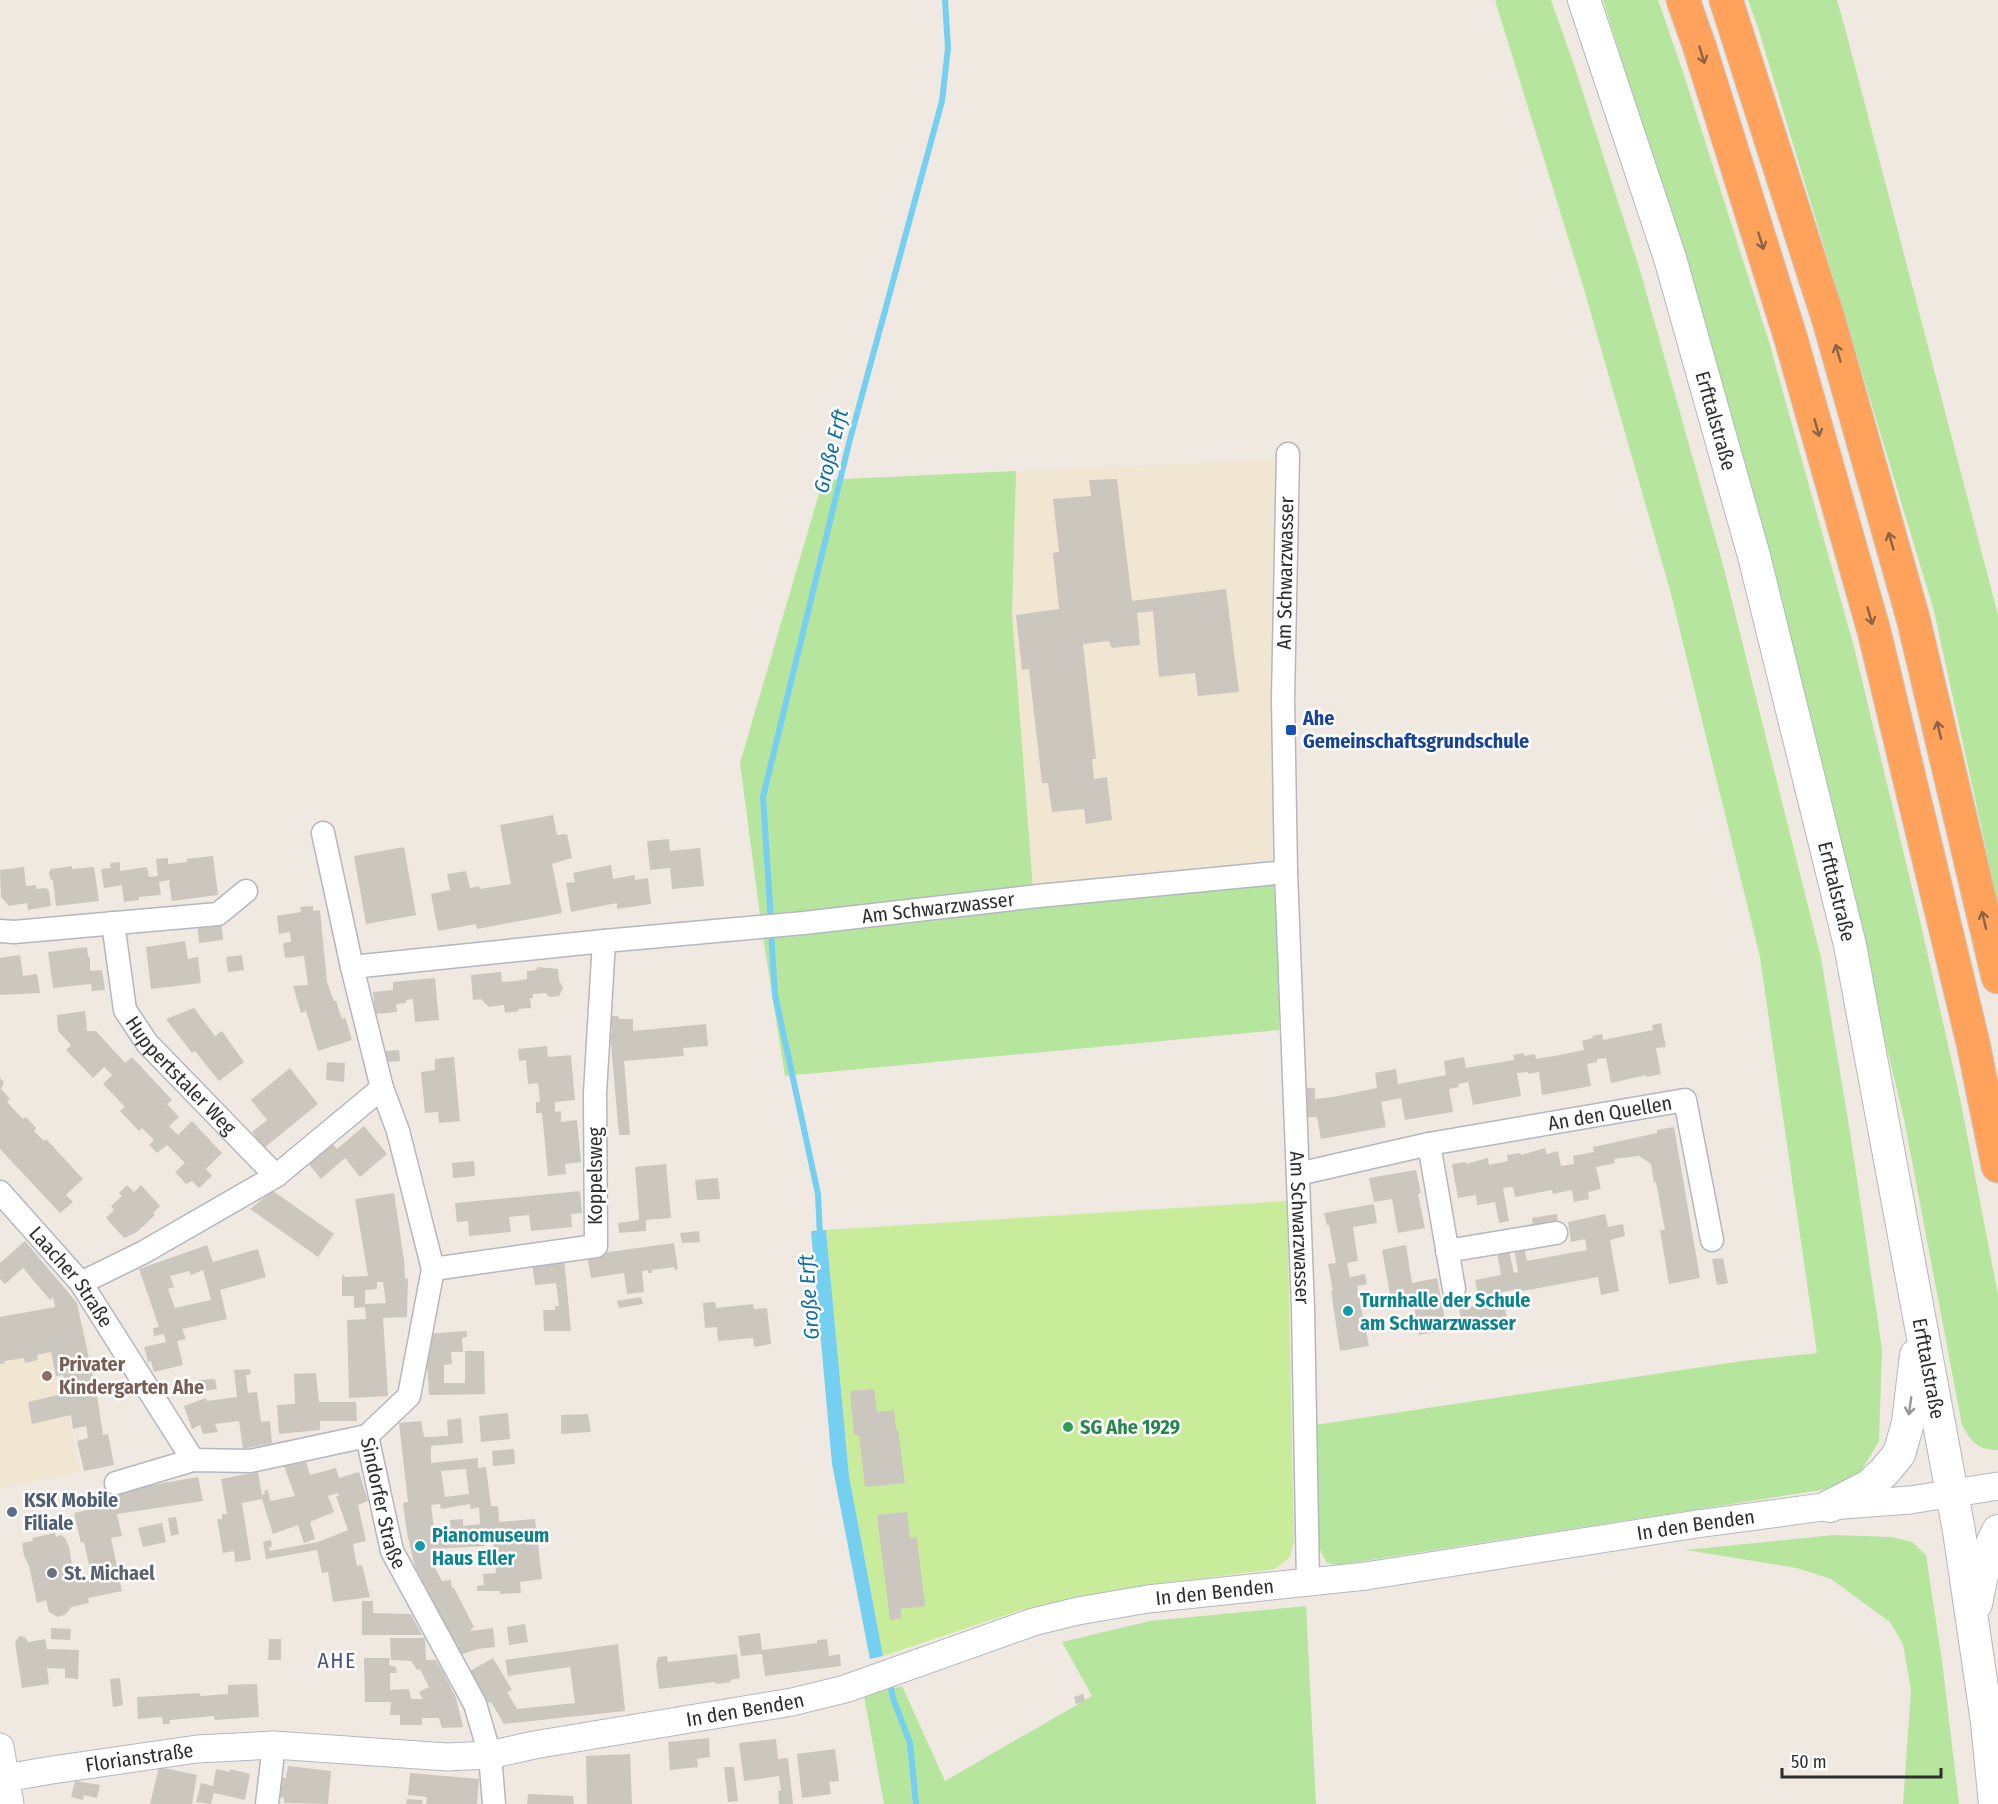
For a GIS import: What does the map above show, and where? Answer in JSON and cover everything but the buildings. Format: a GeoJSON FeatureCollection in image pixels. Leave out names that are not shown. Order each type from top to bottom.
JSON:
{"type":"FeatureCollection","features":[{"type":"Feature","properties":{"kind":"highway"},"geometry":{"type":"LineString","coordinates":[[1683,0],[1791,339],[1874,631],[1973,1043],[1998,1166]]}},
{"type":"Feature","properties":{"kind":"highway"},"geometry":{"type":"LineString","coordinates":[[1726,0],[1829,321],[1909,607],[1998,976]]}},
{"type":"Feature","properties":{"kind":"main road","name":"Erfttalstraße"},"geometry":{"type":"LineString","coordinates":[[1584,0],[1670,258],[1754,556],[1850,945],[1952,1494],[1987,1722],[1995,1804]]}},
{"type":"Feature","properties":{"kind":"main road"},"geometry":{"type":"LineString","coordinates":[[1830,1506],[1869,1486],[1899,1454],[1908,1423],[1920,1327]]}},
{"type":"Feature","properties":{"kind":"main road"},"geometry":{"type":"LineString","coordinates":[[1973,1622],[1982,1572],[1998,1531]]}},
{"type":"Feature","properties":{"kind":"street","name":"Am Schwarzwasser"},"geometry":{"type":"LineString","coordinates":[[1288,454],[1282,699],[1286,872],[1303,1320],[1308,1583]]}},
{"type":"Feature","properties":{"kind":"street"},"geometry":{"type":"LineString","coordinates":[[323,832],[352,967],[382,1088],[398,1131],[433,1269],[409,1396],[368,1436]]}},
{"type":"Feature","properties":{"kind":"street","name":"Am Schwarzwasser"},"geometry":{"type":"LineString","coordinates":[[604,941],[804,923],[1038,896],[1286,872]]}},
{"type":"Feature","properties":{"kind":"street"},"geometry":{"type":"LineString","coordinates":[[0,931],[14,932],[218,914],[246,891]]}},
{"type":"Feature","properties":{"kind":"street","name":"Huppertstaler Weg"},"geometry":{"type":"LineString","coordinates":[[113,923],[125,1010],[147,1043],[276,1176]]}},
{"type":"Feature","properties":{"kind":"street"},"geometry":{"type":"LineString","coordinates":[[352,967],[604,941]]}},
{"type":"Feature","properties":{"kind":"street","name":"Koppelsweg"},"geometry":{"type":"LineString","coordinates":[[433,1269],[596,1246],[595,1093],[604,941]]}},
{"type":"Feature","properties":{"kind":"street"},"geometry":{"type":"LineString","coordinates":[[81,1283],[144,1252],[276,1176],[382,1088]]}},
{"type":"Feature","properties":{"kind":"street","name":"An den Quellen"},"geometry":{"type":"LineString","coordinates":[[1298,1174],[1429,1144],[1685,1100],[1712,1240]]}},
{"type":"Feature","properties":{"kind":"street"},"geometry":{"type":"LineString","coordinates":[[1429,1144],[1454,1289]]}},
{"type":"Feature","properties":{"kind":"street","name":"Laacher Straße"},"geometry":{"type":"LineString","coordinates":[[0,1192],[81,1283],[193,1460]]}},
{"type":"Feature","properties":{"kind":"street"},"geometry":{"type":"LineString","coordinates":[[1448,1251],[1556,1233]]}},
{"type":"Feature","properties":{"kind":"street","name":"Sindorfer Straße"},"geometry":{"type":"LineString","coordinates":[[116,1483],[193,1460],[250,1461],[368,1436],[392,1551],[475,1704],[490,1755],[495,1804]]}},
{"type":"Feature","properties":{"kind":"street","name":"In den Benden"},"geometry":{"type":"LineString","coordinates":[[490,1755],[534,1745],[802,1699],[845,1689],[1033,1622],[1078,1611],[1148,1599],[1366,1576],[1696,1524],[1830,1506],[1910,1500],[1998,1486]]}},
{"type":"Feature","properties":{"kind":"street"},"geometry":{"type":"LineString","coordinates":[[267,1804],[274,1745]]}},
{"type":"Feature","properties":{"kind":"street","name":"Florianstraße"},"geometry":{"type":"LineString","coordinates":[[5,1787],[98,1762],[197,1749],[274,1745],[447,1757],[490,1755]]}},
{"type":"Feature","properties":{"kind":"street"},"geometry":{"type":"LineString","coordinates":[[0,1747],[5,1787]]}},
{"type":"Feature","properties":{"kind":"shaded area"},"geometry":{"type":"Polygon","coordinates":[[[1281,459],[1277,866],[1033,889],[1012,614],[1016,471],[1281,459]]]}},
{"type":"Feature","properties":{"kind":"shaded area","name":"Privater Kindergarten Ahe"},"geometry":{"type":"Polygon","coordinates":[[[85,1324],[101,1411],[69,1417],[80,1472],[0,1488],[0,1340],[85,1324]]]}},
{"type":"Feature","properties":{"kind":"green space"},"geometry":{"type":"Polygon","coordinates":[[[1495,0],[1551,0],[1639,267],[1723,565],[1821,958],[1850,1132],[1882,1349],[1879,1441],[1860,1473],[1834,1488],[1338,1565],[1327,1563],[1314,1538],[1315,1425],[1742,1361],[1817,1353],[1760,957],[1670,590],[1584,289],[1495,0]]]}},
{"type":"Feature","properties":{"kind":"green space"},"geometry":{"type":"Polygon","coordinates":[[[1603,0],[1658,0],[1769,342],[1855,651],[1960,1098],[1998,1295],[1998,1450],[1980,1447],[1962,1425],[1904,1119],[1767,550],[1684,258],[1603,0]]]}},
{"type":"Feature","properties":{"kind":"green space"},"geometry":{"type":"Polygon","coordinates":[[[1748,0],[1837,0],[1845,28],[1998,615],[1998,904],[1934,611],[1748,0]]]}},
{"type":"Feature","properties":{"kind":"green space"},"geometry":{"type":"Polygon","coordinates":[[[1016,471],[1012,614],[1033,889],[760,915],[740,763],[823,480],[1016,471]]]}},
{"type":"Feature","properties":{"kind":"green space"},"geometry":{"type":"Polygon","coordinates":[[[1280,877],[1279,1030],[785,1076],[763,937],[1280,877]]]}},
{"type":"Feature","properties":{"kind":"green space","name":"SG Ahe 1929"},"geometry":{"type":"Polygon","coordinates":[[[1287,1201],[1294,1541],[1290,1557],[1275,1569],[1140,1586],[1021,1610],[883,1656],[849,1476],[826,1230],[1287,1201]]]}},
{"type":"Feature","properties":{"kind":"green space"},"geometry":{"type":"Polygon","coordinates":[[[1834,1535],[1892,1537],[1912,1542],[1926,1555],[1942,1661],[1959,1804],[1903,1804],[1911,1690],[1903,1644],[1890,1622],[1831,1579],[1797,1568],[1686,1550],[1834,1535]]]}},
{"type":"Feature","properties":{"kind":"green space"},"geometry":{"type":"Polygon","coordinates":[[[1306,1606],[1316,1804],[884,1804],[864,1696],[902,1686],[945,1781],[1092,1696],[1062,1642],[1150,1621],[1306,1606]]]}},
{"type":"Feature","properties":{"kind":"water"},"geometry":{"type":"Polygon","coordinates":[[[826,1230],[849,1476],[883,1656],[870,1659],[832,1464],[811,1231],[826,1230]]]}},
{"type":"Feature","properties":{"kind":"waterway","name":"Große Erft"},"geometry":{"type":"LineString","coordinates":[[771,921],[763,797],[849,443],[942,101],[948,48],[945,0]]}},
{"type":"Feature","properties":{"kind":"waterway","name":"Große Erft"},"geometry":{"type":"LineString","coordinates":[[771,931],[775,995],[818,1194],[820,1237]]}},
{"type":"Feature","properties":{"kind":"waterway","name":"Große Erft"},"geometry":{"type":"LineString","coordinates":[[891,1689],[910,1743],[916,1804]]}},
{"type":"Feature","properties":{"kind":"place","name":"Ahe Gemeinschaftsgrundschule"},"geometry":{"type":"Point","coordinates":[1291,730]}},
{"type":"Feature","properties":{"kind":"place","name":"Turnhalle der Schule am Schwarzwasser"},"geometry":{"type":"Point","coordinates":[1348,1311]}},
{"type":"Feature","properties":{"kind":"place","name":"Privater Kindergarten Ahe"},"geometry":{"type":"Point","coordinates":[47,1376]}},
{"type":"Feature","properties":{"kind":"place","name":"SG Ahe 1929"},"geometry":{"type":"Point","coordinates":[1068,1427]}},
{"type":"Feature","properties":{"kind":"place","name":"KSK Mobile Filiale"},"geometry":{"type":"Point","coordinates":[12,1512]}},
{"type":"Feature","properties":{"kind":"place","name":"Pianomuseum Haus Eller"},"geometry":{"type":"Point","coordinates":[420,1546]}},
{"type":"Feature","properties":{"kind":"place","name":"St. Michael"},"geometry":{"type":"Point","coordinates":[52,1573]}},
{"type":"Feature","properties":{"kind":"district","name":"AHE"},"geometry":{"type":"Point","coordinates":[337,1660]}}]}
